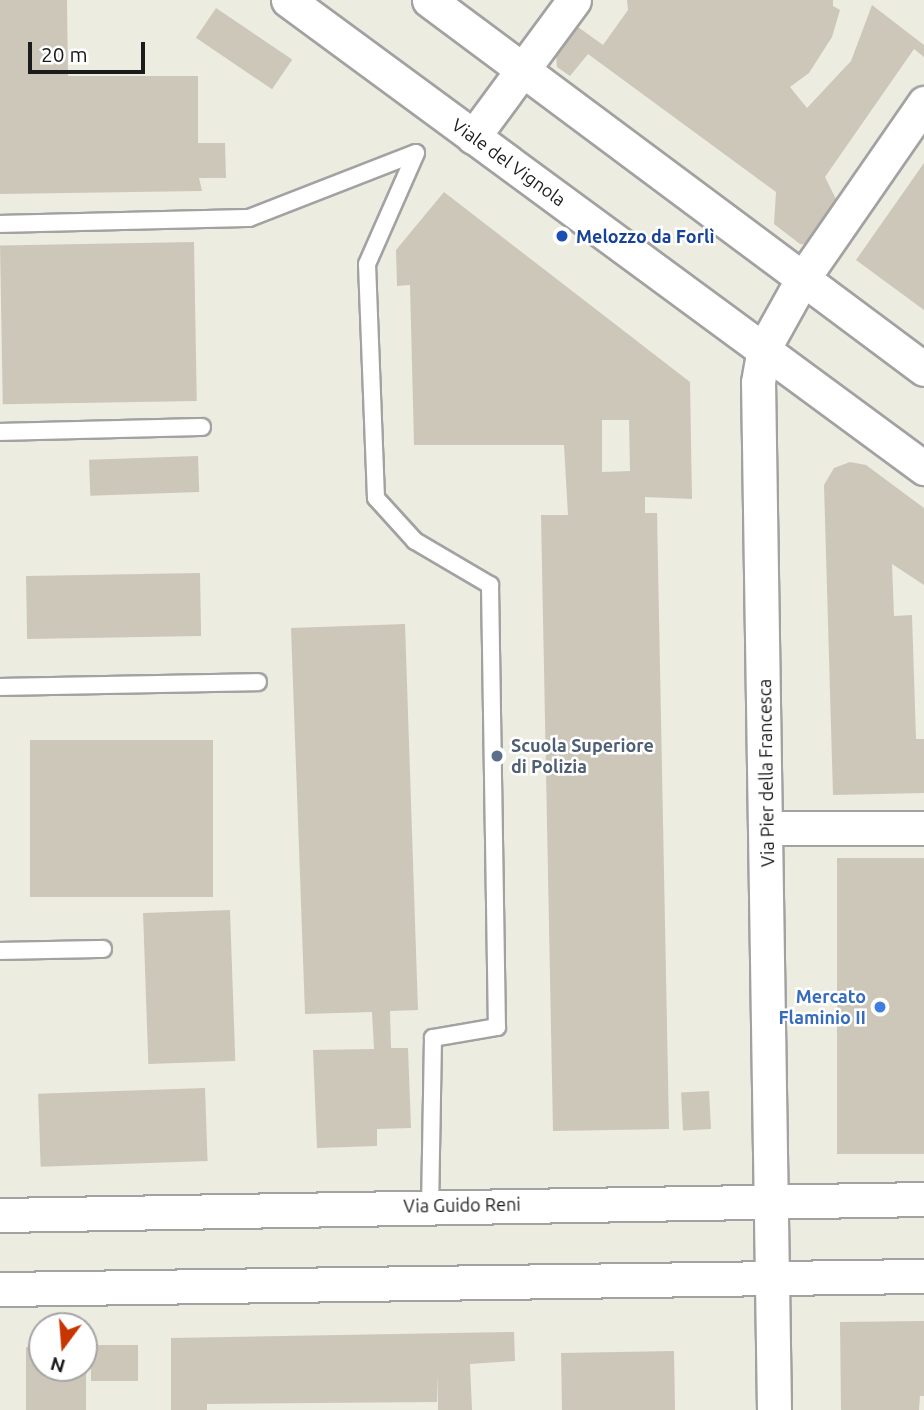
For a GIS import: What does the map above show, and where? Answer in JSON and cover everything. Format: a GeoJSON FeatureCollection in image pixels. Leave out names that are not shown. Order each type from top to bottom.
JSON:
{"type":"FeatureCollection","features":[{"type":"Feature","properties":{"kind":"street","name":"Viale del Vignola"},"geometry":{"type":"LineString","coordinates":[[288,0],[924,468]]}},
{"type":"Feature","properties":{"kind":"street"},"geometry":{"type":"LineString","coordinates":[[429,0],[924,369]]}},
{"type":"Feature","properties":{"kind":"street"},"geometry":{"type":"LineString","coordinates":[[473,137],[574,0]]}},
{"type":"Feature","properties":{"kind":"street"},"geometry":{"type":"LineString","coordinates":[[764,348],[803,278],[924,103]]}},
{"type":"Feature","properties":{"kind":"street","name":"Via Pier della Francesca"},"geometry":{"type":"LineString","coordinates":[[764,348],[758,382],[774,1410]]}},
{"type":"Feature","properties":{"kind":"street"},"geometry":{"type":"LineString","coordinates":[[767,828],[924,828]]}},
{"type":"Feature","properties":{"kind":"street","name":"Via Guido Reni"},"geometry":{"type":"LineString","coordinates":[[0,1215],[772,1199],[924,1199]]}},
{"type":"Feature","properties":{"kind":"street"},"geometry":{"type":"LineString","coordinates":[[0,1289],[924,1276]]}},
{"type":"Feature","properties":{"kind":"lane"},"geometry":{"type":"LineString","coordinates":[[0,224],[249,218],[416,153],[368,264],[376,498],[415,541],[490,585],[497,1027],[433,1038],[430,1206]]}},
{"type":"Feature","properties":{"kind":"lane"},"geometry":{"type":"LineString","coordinates":[[0,432],[202,427]]}},
{"type":"Feature","properties":{"kind":"lane"},"geometry":{"type":"LineString","coordinates":[[0,687],[258,682]]}},
{"type":"Feature","properties":{"kind":"lane"},"geometry":{"type":"LineString","coordinates":[[0,951],[103,949]]}},
{"type":"Feature","properties":{"kind":"building"},"geometry":{"type":"Polygon","coordinates":[[[0,0],[67,0],[68,76],[198,76],[198,143],[225,143],[226,178],[199,178],[202,191],[0,194],[0,0]]]}},
{"type":"Feature","properties":{"kind":"building"},"geometry":{"type":"Polygon","coordinates":[[[627,0],[833,0],[833,6],[840,10],[832,37],[809,73],[790,87],[807,108],[851,61],[872,5],[924,45],[924,57],[914,49],[825,177],[840,207],[811,245],[800,244],[774,224],[776,192],[588,54],[570,76],[557,67],[556,55],[578,27],[603,45],[628,10],[627,0]]]}},
{"type":"Feature","properties":{"kind":"building"},"geometry":{"type":"Polygon","coordinates":[[[216,8],[292,59],[272,89],[196,38],[216,8]]]}},
{"type":"Feature","properties":{"kind":"building"},"geometry":{"type":"Polygon","coordinates":[[[924,163],[924,310],[856,260],[924,163]]]}},
{"type":"Feature","properties":{"kind":"building"},"geometry":{"type":"Polygon","coordinates":[[[444,192],[690,382],[692,499],[645,497],[645,513],[657,513],[669,1129],[553,1131],[541,515],[568,515],[564,445],[414,445],[410,285],[397,286],[396,250],[444,192]],[[602,420],[602,472],[630,471],[629,420],[602,420]]]}},
{"type":"Feature","properties":{"kind":"building"},"geometry":{"type":"Polygon","coordinates":[[[194,242],[197,401],[3,404],[0,245],[194,242]]]}},
{"type":"Feature","properties":{"kind":"building"},"geometry":{"type":"Polygon","coordinates":[[[198,456],[199,492],[90,496],[89,460],[198,456]]]}},
{"type":"Feature","properties":{"kind":"building"},"geometry":{"type":"Polygon","coordinates":[[[850,462],[866,465],[924,508],[924,585],[892,564],[894,616],[912,615],[916,739],[924,739],[924,793],[833,795],[824,485],[834,468],[850,462]]]}},
{"type":"Feature","properties":{"kind":"building"},"geometry":{"type":"Polygon","coordinates":[[[200,573],[201,636],[27,639],[26,576],[200,573]]]}},
{"type":"Feature","properties":{"kind":"building"},"geometry":{"type":"Polygon","coordinates":[[[405,624],[418,1010],[390,1011],[391,1048],[408,1048],[411,1128],[377,1129],[377,1146],[317,1148],[313,1050],[374,1049],[372,1012],[305,1014],[291,628],[405,624]]]}},
{"type":"Feature","properties":{"kind":"building"},"geometry":{"type":"Polygon","coordinates":[[[30,740],[213,740],[213,897],[30,897],[30,740]]]}},
{"type":"Feature","properties":{"kind":"building","name":"Mercato Flaminio II"},"geometry":{"type":"Polygon","coordinates":[[[837,858],[924,858],[924,1154],[837,1154],[837,858]]]}},
{"type":"Feature","properties":{"kind":"building"},"geometry":{"type":"Polygon","coordinates":[[[230,910],[235,1061],[148,1064],[143,913],[230,910]]]}},
{"type":"Feature","properties":{"kind":"building"},"geometry":{"type":"Polygon","coordinates":[[[205,1088],[208,1161],[41,1167],[38,1094],[205,1088]]]}},
{"type":"Feature","properties":{"kind":"building"},"geometry":{"type":"Polygon","coordinates":[[[709,1091],[711,1129],[683,1130],[681,1092],[709,1091]]]}},
{"type":"Feature","properties":{"kind":"building"},"geometry":{"type":"Polygon","coordinates":[[[924,1321],[924,1396],[920,1396],[919,1410],[841,1410],[840,1322],[924,1321]]]}},
{"type":"Feature","properties":{"kind":"building"},"geometry":{"type":"Polygon","coordinates":[[[514,1332],[515,1361],[470,1364],[472,1410],[438,1410],[438,1375],[437,1402],[207,1404],[207,1410],[171,1410],[171,1338],[514,1332]]]}},
{"type":"Feature","properties":{"kind":"building"},"geometry":{"type":"Polygon","coordinates":[[[98,1345],[138,1345],[138,1381],[98,1381],[98,1345]]]}},
{"type":"Feature","properties":{"kind":"building"},"geometry":{"type":"Polygon","coordinates":[[[26,1347],[28,1382],[86,1382],[86,1410],[26,1410],[26,1347]]]}},
{"type":"Feature","properties":{"kind":"building"},"geometry":{"type":"Polygon","coordinates":[[[674,1351],[675,1410],[562,1410],[561,1353],[674,1351]]]}},
{"type":"Feature","properties":{"kind":"place","name":"Melozzo da Forlì"},"geometry":{"type":"Point","coordinates":[562,236]}},
{"type":"Feature","properties":{"kind":"place","name":"Scuola Superiore di Polizia"},"geometry":{"type":"Point","coordinates":[497,756]}},
{"type":"Feature","properties":{"kind":"place","name":"Mercato Flaminio II"},"geometry":{"type":"Point","coordinates":[880,1007]}}]}
